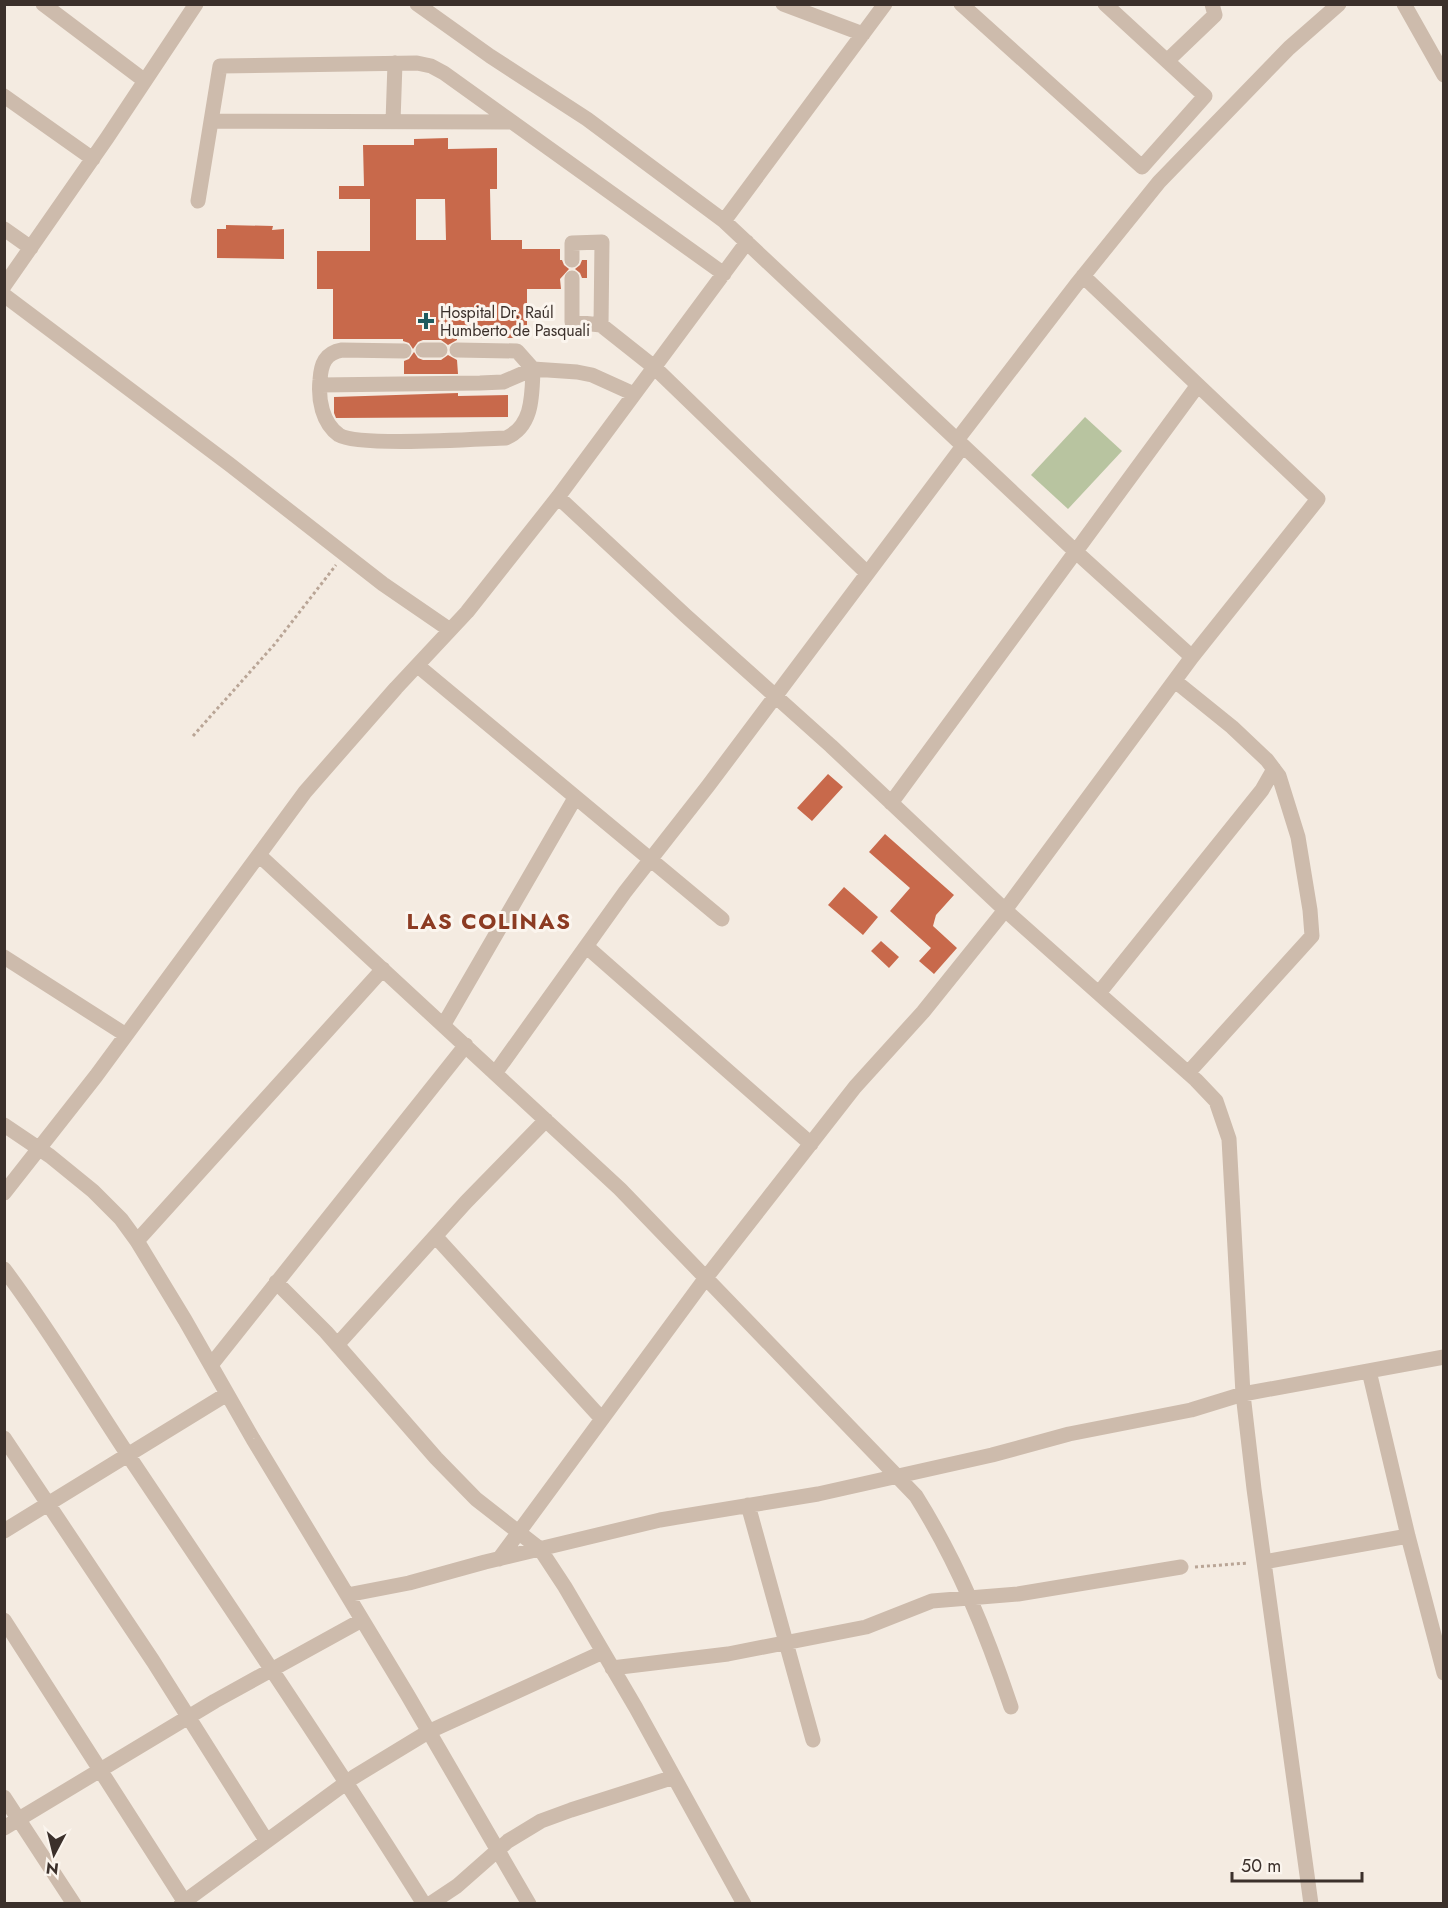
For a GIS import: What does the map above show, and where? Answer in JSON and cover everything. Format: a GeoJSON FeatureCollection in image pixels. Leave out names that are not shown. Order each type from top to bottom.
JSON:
{"type":"FeatureCollection","features":[{"type":"Feature","properties":{"kind":"street"},"geometry":{"type":"LineString","coordinates":[[43,4],[145,81]]}},
{"type":"Feature","properties":{"kind":"street"},"geometry":{"type":"LineString","coordinates":[[4,286],[93,159],[196,4]]}},
{"type":"Feature","properties":{"kind":"street"},"geometry":{"type":"LineString","coordinates":[[417,4],[490,56],[587,119],[724,221],[1075,551],[1192,657]]}},
{"type":"Feature","properties":{"kind":"street"},"geometry":{"type":"LineString","coordinates":[[783,4],[863,34]]}},
{"type":"Feature","properties":{"kind":"street"},"geometry":{"type":"LineString","coordinates":[[724,221],[885,4]]}},
{"type":"Feature","properties":{"kind":"street"},"geometry":{"type":"LineString","coordinates":[[961,4],[1142,167],[1205,96],[1105,4]]}},
{"type":"Feature","properties":{"kind":"street"},"geometry":{"type":"LineString","coordinates":[[1167,61],[1215,15],[1212,4]]}},
{"type":"Feature","properties":{"kind":"street"},"geometry":{"type":"LineString","coordinates":[[496,1072],[650,861],[867,573],[1083,276],[1158,182],[1289,48],[1339,4]]}},
{"type":"Feature","properties":{"kind":"street"},"geometry":{"type":"LineString","coordinates":[[1404,4],[1443,75]]}},
{"type":"Feature","properties":{"kind":"street"},"geometry":{"type":"LineString","coordinates":[[393,122],[395,63]]}},
{"type":"Feature","properties":{"kind":"street"},"geometry":{"type":"LineString","coordinates":[[198,201],[220,66],[417,63],[431,66],[444,73],[724,274]]}},
{"type":"Feature","properties":{"kind":"street"},"geometry":{"type":"LineString","coordinates":[[4,96],[93,159]]}},
{"type":"Feature","properties":{"kind":"street"},"geometry":{"type":"LineString","coordinates":[[212,121],[511,122]]}},
{"type":"Feature","properties":{"kind":"street"},"geometry":{"type":"LineString","coordinates":[[4,229],[31,248]]}},
{"type":"Feature","properties":{"kind":"street"},"geometry":{"type":"LineString","coordinates":[[572,260],[572,243],[602,242],[601,326]]}},
{"type":"Feature","properties":{"kind":"street"},"geometry":{"type":"LineString","coordinates":[[4,1193],[126,1035],[305,792],[450,630],[558,497],[747,242]]}},
{"type":"Feature","properties":{"kind":"street"},"geometry":{"type":"LineString","coordinates":[[499,1559],[705,1279],[855,1087],[923,1012],[1005,910],[1192,657],[1318,499],[1083,276]]}},
{"type":"Feature","properties":{"kind":"street"},"geometry":{"type":"LineString","coordinates":[[572,278],[572,321],[601,326],[654,367],[867,573]]}},
{"type":"Feature","properties":{"kind":"street"},"geometry":{"type":"LineString","coordinates":[[4,295],[229,464],[344,554],[450,630]]}},
{"type":"Feature","properties":{"kind":"street"},"geometry":{"type":"LineString","coordinates":[[423,350],[440,350]]}},
{"type":"Feature","properties":{"kind":"street"},"geometry":{"type":"LineString","coordinates":[[404,351],[332,352],[321,369],[319,398],[322,411],[329,424],[339,435],[369,441],[506,438],[513,435],[522,427],[529,413],[533,369],[517,351],[458,350]]}},
{"type":"Feature","properties":{"kind":"street"},"geometry":{"type":"LineString","coordinates":[[320,385],[503,382],[533,369],[592,375],[634,394]]}},
{"type":"Feature","properties":{"kind":"street"},"geometry":{"type":"LineString","coordinates":[[891,803],[1198,385]]}},
{"type":"Feature","properties":{"kind":"street"},"geometry":{"type":"LineString","coordinates":[[558,497],[775,695],[1005,910],[1188,1072],[1216,1101],[1229,1139],[1243,1394],[1311,1904]]}},
{"type":"Feature","properties":{"kind":"street"},"geometry":{"type":"LineString","coordinates":[[418,666],[722,919]]}},
{"type":"Feature","properties":{"kind":"street"},"geometry":{"type":"LineString","coordinates":[[1175,681],[1232,727],[1267,760],[1279,776],[1298,837],[1312,936],[1188,1072]]}},
{"type":"Feature","properties":{"kind":"street"},"geometry":{"type":"LineString","coordinates":[[1099,993],[1262,790],[1274,770]]}},
{"type":"Feature","properties":{"kind":"street"},"geometry":{"type":"LineString","coordinates":[[444,1024],[575,798]]}},
{"type":"Feature","properties":{"kind":"street"},"geometry":{"type":"LineString","coordinates":[[260,856],[620,1189],[916,1496],[971,1598],[993,1652],[1011,1707]]}},
{"type":"Feature","properties":{"kind":"street"},"geometry":{"type":"LineString","coordinates":[[587,947],[811,1144]]}},
{"type":"Feature","properties":{"kind":"street"},"geometry":{"type":"LineString","coordinates":[[4,957],[126,1035]]}},
{"type":"Feature","properties":{"kind":"street"},"geometry":{"type":"LineString","coordinates":[[137,1242],[383,969]]}},
{"type":"Feature","properties":{"kind":"street"},"geometry":{"type":"LineString","coordinates":[[211,1365],[466,1045]]}},
{"type":"Feature","properties":{"kind":"street"},"geometry":{"type":"LineString","coordinates":[[337,1345],[466,1202],[546,1120]]}},
{"type":"Feature","properties":{"kind":"street"},"geometry":{"type":"LineString","coordinates":[[4,1125],[93,1191],[121,1220],[137,1242],[529,1904]]}},
{"type":"Feature","properties":{"kind":"street"},"geometry":{"type":"LineString","coordinates":[[436,1237],[601,1418]]}},
{"type":"Feature","properties":{"kind":"street"},"geometry":{"type":"LineString","coordinates":[[4,1269],[37,1312],[128,1455],[347,1782],[424,1904]]}},
{"type":"Feature","properties":{"kind":"street"},"geometry":{"type":"LineString","coordinates":[[276,1282],[337,1345],[436,1458],[476,1499],[540,1550],[566,1587],[744,1904]]}},
{"type":"Feature","properties":{"kind":"street"},"geometry":{"type":"LineString","coordinates":[[347,1595],[409,1583],[660,1520],[818,1494],[992,1455],[1069,1434],[1191,1410],[1243,1394],[1443,1357]]}},
{"type":"Feature","properties":{"kind":"street"},"geometry":{"type":"LineString","coordinates":[[1370,1371],[1408,1536],[1443,1673]]}},
{"type":"Feature","properties":{"kind":"street"},"geometry":{"type":"LineString","coordinates":[[4,1532],[227,1394]]}},
{"type":"Feature","properties":{"kind":"street"},"geometry":{"type":"LineString","coordinates":[[4,1438],[266,1840]]}},
{"type":"Feature","properties":{"kind":"street"},"geometry":{"type":"LineString","coordinates":[[748,1505],[813,1740]]}},
{"type":"Feature","properties":{"kind":"street"},"geometry":{"type":"LineString","coordinates":[[1264,1562],[1408,1536]]}},
{"type":"Feature","properties":{"kind":"street"},"geometry":{"type":"LineString","coordinates":[[612,1668],[728,1654],[866,1627],[932,1601],[1018,1594],[1181,1567]]}},
{"type":"Feature","properties":{"kind":"street"},"geometry":{"type":"LineString","coordinates":[[4,1620],[184,1903],[347,1782],[428,1732],[603,1652]]}},
{"type":"Feature","properties":{"kind":"street"},"geometry":{"type":"LineString","coordinates":[[4,1828],[188,1718],[362,1620]]}},
{"type":"Feature","properties":{"kind":"street"},"geometry":{"type":"LineString","coordinates":[[430,1904],[457,1886],[508,1841],[541,1821],[674,1777]]}},
{"type":"Feature","properties":{"kind":"street"},"geometry":{"type":"LineString","coordinates":[[4,1797],[74,1904]]}},
{"type":"Feature","properties":{"kind":"path"},"geometry":{"type":"LineString","coordinates":[[194,736],[274,645],[344,554]]}},
{"type":"Feature","properties":{"kind":"path"},"geometry":{"type":"LineString","coordinates":[[1181,1567],[1202,1568],[1264,1562]]}},
{"type":"Feature","properties":{"kind":"green space"},"geometry":{"type":"Polygon","coordinates":[[[1085,417],[1122,451],[1068,509],[1031,475],[1085,417]]]}},
{"type":"Feature","properties":{"kind":"building"},"geometry":{"type":"Polygon","coordinates":[[[448,138],[448,149],[497,148],[497,189],[490,189],[491,240],[522,240],[522,249],[560,249],[560,260],[569,269],[560,279],[561,289],[527,289],[527,338],[457,338],[448,345],[441,340],[423,340],[418,342],[413,349],[403,339],[333,339],[333,289],[317,289],[317,251],[370,251],[370,199],[339,199],[339,186],[364,186],[363,145],[414,145],[414,139],[448,138]],[[416,199],[416,240],[446,240],[445,199],[416,199]]]}},
{"type":"Feature","properties":{"kind":"building"},"geometry":{"type":"Polygon","coordinates":[[[226,225],[273,226],[272,230],[284,229],[284,259],[217,258],[217,229],[226,229],[226,225]]]}},
{"type":"Feature","properties":{"kind":"building"},"geometry":{"type":"Polygon","coordinates":[[[582,260],[587,260],[587,278],[582,278],[575,269],[582,260]]]}},
{"type":"Feature","properties":{"kind":"building"},"geometry":{"type":"Polygon","coordinates":[[[414,352],[418,358],[423,360],[441,360],[448,355],[457,360],[458,374],[404,374],[404,361],[409,359],[414,352]]]}},
{"type":"Feature","properties":{"kind":"building"},"geometry":{"type":"Polygon","coordinates":[[[458,393],[458,396],[508,395],[508,417],[336,418],[334,413],[334,397],[458,393]]]}},
{"type":"Feature","properties":{"kind":"building"},"geometry":{"type":"Polygon","coordinates":[[[828,774],[843,787],[812,821],[797,808],[828,774]]]}},
{"type":"Feature","properties":{"kind":"building"},"geometry":{"type":"Polygon","coordinates":[[[885,834],[954,895],[936,915],[933,926],[957,948],[934,974],[919,961],[931,948],[890,911],[910,888],[869,852],[885,834]]]}},
{"type":"Feature","properties":{"kind":"building"},"geometry":{"type":"Polygon","coordinates":[[[844,887],[878,917],[863,935],[828,905],[844,887]]]}},
{"type":"Feature","properties":{"kind":"building"},"geometry":{"type":"Polygon","coordinates":[[[881,941],[899,957],[889,968],[871,951],[881,941]]]}},
{"type":"Feature","properties":{"kind":"place","name":"Hospital Dr. Raúl Humberto de Pasquali"},"geometry":{"type":"Point","coordinates":[426,321]}},
{"type":"Feature","properties":{"kind":"district","name":"LAS COLINAS"},"geometry":{"type":"Point","coordinates":[489,921]}}]}
